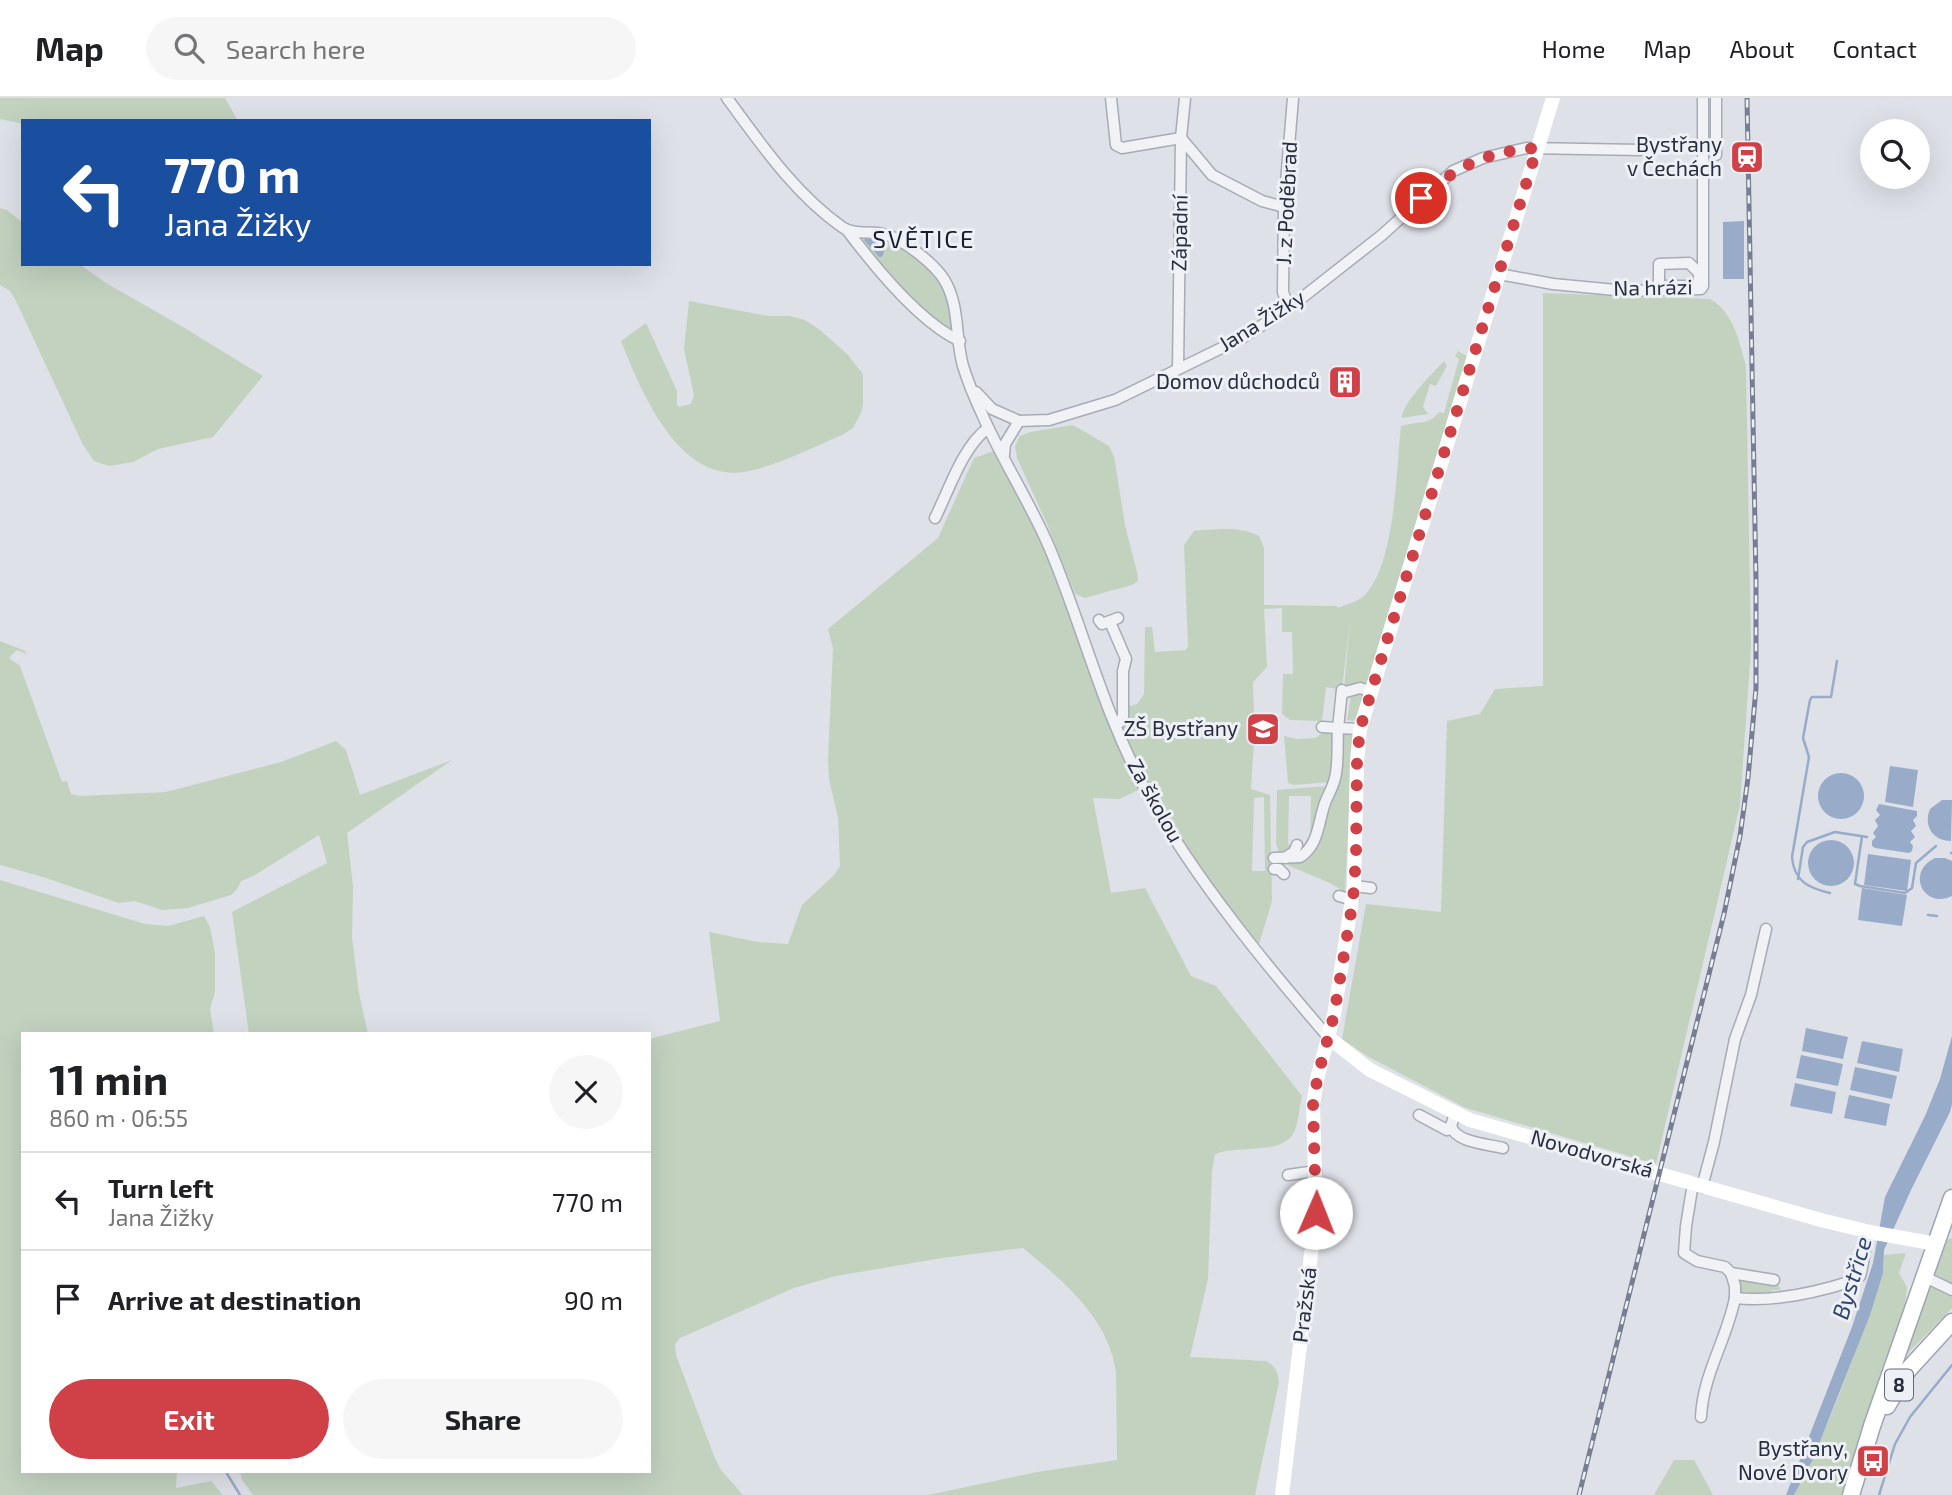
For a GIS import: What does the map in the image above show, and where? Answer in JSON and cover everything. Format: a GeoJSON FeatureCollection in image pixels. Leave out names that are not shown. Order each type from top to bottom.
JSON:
{"type":"FeatureCollection","features":[{"type":"Feature","properties":{"kind":"main road","name":"8"},"geometry":{"type":"LineString","coordinates":[[1851,1495],[1952,1198]]}},
{"type":"Feature","properties":{"kind":"main road","name":"8"},"geometry":{"type":"LineString","coordinates":[[1863,1460],[1903,1378],[1952,1322]]}},
{"type":"Feature","properties":{"kind":"street"},"geometry":{"type":"LineString","coordinates":[[727,98],[787,178],[846,230],[892,285],[926,317],[960,341]]}},
{"type":"Feature","properties":{"kind":"street"},"geometry":{"type":"LineString","coordinates":[[1111,98],[1116,145],[1122,148],[1181,138],[1212,175],[1262,201],[1284,207]]}},
{"type":"Feature","properties":{"kind":"street","name":"Západní"},"geometry":{"type":"LineString","coordinates":[[1178,369],[1181,138],[1185,98]]}},
{"type":"Feature","properties":{"kind":"street","name":"J. z Poděbrad"},"geometry":{"type":"LineString","coordinates":[[1289,307],[1283,292],[1284,207],[1293,98]]}},
{"type":"Feature","properties":{"kind":"street","name":"Pražská"},"geometry":{"type":"LineString","coordinates":[[1282,1495],[1316,1213],[1313,1104],[1329,1038],[1348,894],[1360,729],[1553,98]]}},
{"type":"Feature","properties":{"kind":"street","name":"Na hrázi"},"geometry":{"type":"LineString","coordinates":[[1499,274],[1553,284],[1626,291],[1698,291],[1703,286],[1703,98]]}},
{"type":"Feature","properties":{"kind":"street"},"geometry":{"type":"LineString","coordinates":[[1716,98],[1716,155]]}},
{"type":"Feature","properties":{"kind":"street","name":"Jana Žižky"},"geometry":{"type":"LineString","coordinates":[[969,382],[992,409],[1019,421],[1049,421],[1115,400],[1242,338],[1289,307],[1382,235],[1453,171],[1511,150],[1641,150]]}},
{"type":"Feature","properties":{"kind":"street","name":"Za školou"},"geometry":{"type":"LineString","coordinates":[[846,230],[889,235],[934,268],[948,287],[963,366],[969,382],[988,428],[1021,487],[1050,550],[1115,723],[1149,797],[1185,854],[1257,951],[1329,1038]]}},
{"type":"Feature","properties":{"kind":"street"},"geometry":{"type":"LineString","coordinates":[[1003,456],[1005,444],[1019,421]]}},
{"type":"Feature","properties":{"kind":"street"},"geometry":{"type":"LineString","coordinates":[[935,518],[966,455],[979,435],[988,428]]}},
{"type":"Feature","properties":{"kind":"street"},"geometry":{"type":"LineString","coordinates":[[1099,620],[1102,624],[1114,620],[1126,659],[1123,671],[1123,716],[1121,721],[1115,723]]}},
{"type":"Feature","properties":{"kind":"street"},"geometry":{"type":"LineString","coordinates":[[1297,845],[1294,852],[1279,858],[1300,857],[1312,846],[1336,777],[1342,691],[1360,688],[1370,691]]}},
{"type":"Feature","properties":{"kind":"street"},"geometry":{"type":"LineString","coordinates":[[1322,727],[1360,729]]}},
{"type":"Feature","properties":{"kind":"street"},"geometry":{"type":"LineString","coordinates":[[1274,869],[1279,869],[1284,874]]}},
{"type":"Feature","properties":{"kind":"street"},"geometry":{"type":"LineString","coordinates":[[1348,894],[1371,888]]}},
{"type":"Feature","properties":{"kind":"street"},"geometry":{"type":"LineString","coordinates":[[1766,929],[1751,995],[1735,1040],[1716,1131],[1686,1226],[1684,1253],[1697,1261],[1725,1268],[1731,1273],[1774,1280]]}},
{"type":"Feature","properties":{"kind":"street","name":"Novodvorská"},"geometry":{"type":"LineString","coordinates":[[1329,1038],[1370,1070],[1453,1120],[1470,1119],[1869,1232],[1936,1244]]}},
{"type":"Feature","properties":{"kind":"street"},"geometry":{"type":"LineString","coordinates":[[1419,1115],[1447,1130],[1453,1120]]}},
{"type":"Feature","properties":{"kind":"street"},"geometry":{"type":"LineString","coordinates":[[1453,1120],[1454,1134],[1461,1138],[1503,1148]]}},
{"type":"Feature","properties":{"kind":"street"},"geometry":{"type":"LineString","coordinates":[[1288,1175],[1316,1171]]}},
{"type":"Feature","properties":{"kind":"street"},"geometry":{"type":"LineString","coordinates":[[1735,1298],[1751,1300],[1780,1297],[1852,1281],[1860,1276],[1869,1232]]}},
{"type":"Feature","properties":{"kind":"street"},"geometry":{"type":"LineString","coordinates":[[1700,1417],[1702,1397],[1713,1360],[1729,1324],[1735,1298],[1731,1273]]}},
{"type":"Feature","properties":{"kind":"street"},"geometry":{"type":"LineString","coordinates":[[1925,1277],[1952,1290]]}},
{"type":"Feature","properties":{"kind":"green space"},"geometry":{"type":"Polygon","coordinates":[[[0,98],[225,98],[237,119],[21,119],[21,124],[0,119],[0,98]]]}},
{"type":"Feature","properties":{"kind":"green space"},"geometry":{"type":"Polygon","coordinates":[[[0,208],[21,221],[21,266],[82,266],[263,376],[213,437],[158,449],[133,462],[109,466],[94,461],[83,445],[15,299],[10,291],[0,285],[0,208]]]}},
{"type":"Feature","properties":{"kind":"green space"},"geometry":{"type":"Polygon","coordinates":[[[862,236],[897,245],[930,269],[946,293],[957,330],[947,327],[919,307],[876,260],[862,236]]]}},
{"type":"Feature","properties":{"kind":"green space"},"geometry":{"type":"Polygon","coordinates":[[[1543,293],[1710,299],[1730,320],[1746,366],[1751,648],[1740,805],[1656,1164],[1466,1108],[1367,1056],[1342,1039],[1366,904],[1441,912],[1447,721],[1480,714],[1495,689],[1543,686],[1543,293]]]}},
{"type":"Feature","properties":{"kind":"green space"},"geometry":{"type":"Polygon","coordinates":[[[689,301],[768,316],[789,316],[805,320],[820,330],[847,354],[863,374],[863,404],[853,428],[795,456],[744,472],[720,471],[699,463],[681,448],[665,429],[639,384],[621,341],[646,323],[677,391],[677,405],[679,407],[691,404],[694,395],[684,349],[689,301]]]}},
{"type":"Feature","properties":{"kind":"green space"},"geometry":{"type":"Polygon","coordinates":[[[1458,351],[1470,358],[1360,715],[1357,715],[1354,721],[1347,720],[1352,690],[1344,688],[1350,620],[1342,690],[1326,687],[1322,721],[1290,720],[1282,714],[1283,674],[1293,674],[1292,632],[1282,632],[1282,608],[1264,609],[1267,667],[1253,682],[1251,789],[1270,795],[1272,901],[1257,951],[1185,854],[1115,724],[1125,723],[1127,707],[1137,704],[1144,694],[1145,627],[1152,627],[1155,652],[1185,650],[1188,647],[1184,545],[1194,531],[1236,529],[1259,536],[1264,548],[1264,605],[1337,608],[1366,594],[1376,579],[1389,537],[1401,426],[1427,421],[1439,412],[1444,413],[1459,359],[1455,356],[1458,351]],[[1264,797],[1254,798],[1252,871],[1265,871],[1264,797]]]}},
{"type":"Feature","properties":{"kind":"green space"},"geometry":{"type":"Polygon","coordinates":[[[1444,361],[1447,366],[1436,386],[1430,384],[1423,407],[1428,414],[1402,418],[1412,397],[1444,361]]]}},
{"type":"Feature","properties":{"kind":"green space"},"geometry":{"type":"Polygon","coordinates":[[[1073,425],[1109,446],[1114,456],[1125,525],[1138,576],[1138,581],[1132,585],[1085,598],[1075,594],[1017,458],[1015,446],[1020,436],[1030,432],[1073,425]]]}},
{"type":"Feature","properties":{"kind":"green space"},"geometry":{"type":"Polygon","coordinates":[[[997,450],[1047,551],[1141,789],[1119,799],[1093,798],[1111,893],[1145,888],[1191,976],[1216,986],[1302,1096],[1295,1130],[1287,1141],[1269,1147],[1215,1154],[1208,1279],[1190,1357],[1266,1361],[1277,1372],[1279,1382],[1255,1495],[928,1495],[1037,1472],[1117,1460],[1116,1372],[1104,1334],[1094,1317],[1068,1287],[1023,1248],[942,1258],[836,1276],[794,1288],[680,1338],[675,1344],[676,1355],[714,1456],[721,1470],[743,1495],[253,1495],[240,1473],[651,1473],[651,1038],[720,1021],[709,932],[758,942],[788,944],[802,905],[840,866],[838,817],[829,779],[828,760],[833,648],[828,629],[938,538],[974,458],[997,450]]]}},
{"type":"Feature","properties":{"kind":"green space"},"geometry":{"type":"Polygon","coordinates":[[[0,641],[25,651],[26,654],[17,650],[9,658],[20,666],[62,782],[67,781],[71,794],[80,796],[166,792],[281,762],[336,741],[346,750],[360,795],[452,760],[347,833],[353,886],[352,938],[368,1032],[249,1032],[232,912],[327,863],[319,835],[241,881],[231,895],[188,908],[162,910],[135,901],[119,903],[0,865],[0,641]]]}},
{"type":"Feature","properties":{"kind":"green space"},"geometry":{"type":"Polygon","coordinates":[[[1324,731],[1334,733],[1335,766],[1330,782],[1294,785],[1288,783],[1284,736],[1297,739],[1316,738],[1324,731]]]}},
{"type":"Feature","properties":{"kind":"green space"},"geometry":{"type":"Polygon","coordinates":[[[1346,733],[1353,735],[1345,892],[1280,862],[1314,848],[1341,736],[1346,733]]]}},
{"type":"Feature","properties":{"kind":"green space"},"geometry":{"type":"Polygon","coordinates":[[[1329,786],[1316,833],[1310,845],[1311,796],[1289,796],[1288,844],[1291,846],[1286,853],[1279,853],[1276,843],[1277,790],[1329,786]]]}},
{"type":"Feature","properties":{"kind":"green space"},"geometry":{"type":"Polygon","coordinates":[[[1297,845],[1310,845],[1303,852],[1295,855],[1297,845]]]}},
{"type":"Feature","properties":{"kind":"green space"},"geometry":{"type":"Polygon","coordinates":[[[0,880],[145,924],[168,926],[204,916],[210,927],[215,953],[215,992],[210,1009],[214,1032],[21,1032],[21,1473],[177,1473],[176,1488],[211,1481],[223,1495],[0,1495],[0,880]]]}},
{"type":"Feature","properties":{"kind":"green space"},"geometry":{"type":"Polygon","coordinates":[[[1952,1238],[1952,1284],[1934,1274],[1946,1240],[1952,1238]]]}},
{"type":"Feature","properties":{"kind":"green space"},"geometry":{"type":"Polygon","coordinates":[[[1906,1253],[1899,1273],[1907,1287],[1905,1306],[1844,1495],[1794,1495],[1832,1414],[1853,1358],[1883,1273],[1884,1255],[1906,1253]]]}},
{"type":"Feature","properties":{"kind":"green space"},"geometry":{"type":"Polygon","coordinates":[[[1739,1276],[1777,1283],[1781,1290],[1772,1290],[1769,1296],[1751,1297],[1741,1293],[1738,1287],[1739,1276]]]}},
{"type":"Feature","properties":{"kind":"green space"},"geometry":{"type":"Polygon","coordinates":[[[1934,1285],[1952,1294],[1952,1308],[1906,1355],[1927,1291],[1934,1285]]]}},
{"type":"Feature","properties":{"kind":"green space"},"geometry":{"type":"Polygon","coordinates":[[[1674,1460],[1694,1460],[1713,1495],[1654,1495],[1674,1460]]]}},
{"type":"Feature","properties":{"kind":"water"},"geometry":{"type":"Polygon","coordinates":[[[1744,221],[1744,279],[1723,279],[1723,222],[1744,221]]]}},
{"type":"Feature","properties":{"kind":"water"},"geometry":{"type":"Polygon","coordinates":[[[867,238],[886,247],[882,257],[864,240],[867,238]]]}},
{"type":"Feature","properties":{"kind":"water"},"geometry":{"type":"Polygon","coordinates":[[[1890,766],[1918,770],[1913,807],[1885,802],[1890,766]]]}},
{"type":"Feature","properties":{"kind":"water"},"geometry":{"type":"Polygon","coordinates":[[[1841,773],[1850,774],[1857,780],[1863,787],[1863,805],[1857,812],[1850,818],[1841,819],[1832,818],[1825,812],[1819,805],[1818,796],[1819,787],[1825,780],[1832,774],[1841,773]]]}},
{"type":"Feature","properties":{"kind":"water"},"geometry":{"type":"Polygon","coordinates":[[[1942,800],[1952,800],[1951,841],[1939,838],[1929,827],[1930,809],[1942,800]]]}},
{"type":"Feature","properties":{"kind":"water"},"geometry":{"type":"Polygon","coordinates":[[[1879,804],[1917,811],[1913,820],[1916,826],[1911,831],[1915,837],[1910,842],[1913,846],[1909,853],[1872,846],[1876,837],[1873,833],[1878,826],[1875,820],[1880,815],[1876,810],[1879,804]]]}},
{"type":"Feature","properties":{"kind":"water"},"geometry":{"type":"Polygon","coordinates":[[[1831,840],[1840,841],[1847,847],[1853,854],[1853,872],[1847,879],[1840,885],[1831,886],[1822,885],[1815,879],[1809,872],[1808,863],[1809,854],[1815,847],[1822,841],[1831,840]]]}},
{"type":"Feature","properties":{"kind":"water"},"geometry":{"type":"Polygon","coordinates":[[[1868,854],[1911,860],[1907,891],[1864,885],[1868,854]]]}},
{"type":"Feature","properties":{"kind":"water"},"geometry":{"type":"Polygon","coordinates":[[[1935,858],[1952,861],[1952,896],[1933,898],[1922,888],[1921,872],[1926,864],[1935,858]]]}},
{"type":"Feature","properties":{"kind":"water"},"geometry":{"type":"Polygon","coordinates":[[[1862,888],[1907,895],[1902,926],[1858,920],[1862,888]]]}},
{"type":"Feature","properties":{"kind":"water"},"geometry":{"type":"Polygon","coordinates":[[[1806,1028],[1848,1037],[1843,1059],[1802,1051],[1806,1028]]]}},
{"type":"Feature","properties":{"kind":"water"},"geometry":{"type":"Polygon","coordinates":[[[1952,1036],[1950,1112],[1884,1250],[1883,1273],[1870,1315],[1813,1459],[1794,1495],[1786,1495],[1852,1327],[1873,1263],[1885,1197],[1925,1116],[1940,1079],[1952,1036]]]}},
{"type":"Feature","properties":{"kind":"water"},"geometry":{"type":"Polygon","coordinates":[[[1862,1041],[1903,1049],[1899,1072],[1857,1063],[1862,1041]]]}},
{"type":"Feature","properties":{"kind":"water"},"geometry":{"type":"Polygon","coordinates":[[[1801,1055],[1843,1064],[1838,1086],[1796,1078],[1801,1055]]]}},
{"type":"Feature","properties":{"kind":"water"},"geometry":{"type":"Polygon","coordinates":[[[1855,1067],[1897,1076],[1892,1099],[1850,1090],[1855,1067]]]}},
{"type":"Feature","properties":{"kind":"water"},"geometry":{"type":"Polygon","coordinates":[[[1795,1083],[1836,1092],[1832,1114],[1790,1106],[1795,1083]]]}},
{"type":"Feature","properties":{"kind":"water"},"geometry":{"type":"Polygon","coordinates":[[[1849,1095],[1890,1104],[1886,1126],[1844,1118],[1849,1095]]]}},
{"type":"Feature","properties":{"kind":"waterway"},"geometry":{"type":"LineString","coordinates":[[1830,893],[1803,882],[1796,872],[1792,857],[1809,757],[1803,738],[1810,700],[1812,697],[1831,697],[1837,661]]}},
{"type":"Feature","properties":{"kind":"waterway"},"geometry":{"type":"LineString","coordinates":[[1798,879],[1803,847],[1807,842],[1835,832],[1867,837]]}},
{"type":"Feature","properties":{"kind":"waterway"},"geometry":{"type":"LineString","coordinates":[[1862,836],[1855,884],[1905,893],[1912,888],[1916,863],[1936,846]]}},
{"type":"Feature","properties":{"kind":"waterway"},"geometry":{"type":"LineString","coordinates":[[1928,915],[1937,916]]}},
{"type":"Feature","properties":{"kind":"waterway"},"geometry":{"type":"LineString","coordinates":[[1879,1495],[1895,1444],[1910,1417],[1952,1365]]}},
{"type":"Feature","properties":{"kind":"waterway"},"geometry":{"type":"LineString","coordinates":[[227,1473],[240,1495]]}},
{"type":"Feature","properties":{"kind":"railway"},"geometry":{"type":"LineString","coordinates":[[1579,1495],[1724,914],[1740,836],[1748,778],[1756,688],[1756,581],[1747,98]]}},
{"type":"Feature","properties":{"kind":"place","name":"Bystřany v Čechách"},"geometry":{"type":"Point","coordinates":[1747,157]}},
{"type":"Feature","properties":{"kind":"place","name":"Domov důchodců"},"geometry":{"type":"Point","coordinates":[1345,382]}},
{"type":"Feature","properties":{"kind":"place","name":"ZŠ Bystřany"},"geometry":{"type":"Point","coordinates":[1263,729]}},
{"type":"Feature","properties":{"kind":"place","name":"Bystřany, Nové Dvory"},"geometry":{"type":"Point","coordinates":[1873,1461]}},
{"type":"Feature","properties":{"kind":"district","name":"SVĚTICE"},"geometry":{"type":"Point","coordinates":[924,240]}},
{"type":"Feature","properties":{"kind":"route"},"geometry":{"type":"LineString","coordinates":[[1316,1213],[1313,1104],[1334,1015],[1353,900],[1360,729],[1537,148],[1511,150],[1468,163],[1440,180],[1421,198]]}},
{"type":"Feature","properties":{"kind":"water label","name":"Bystřice"},"geometry":{"type":"Point","coordinates":[1852,1278]}}]}
